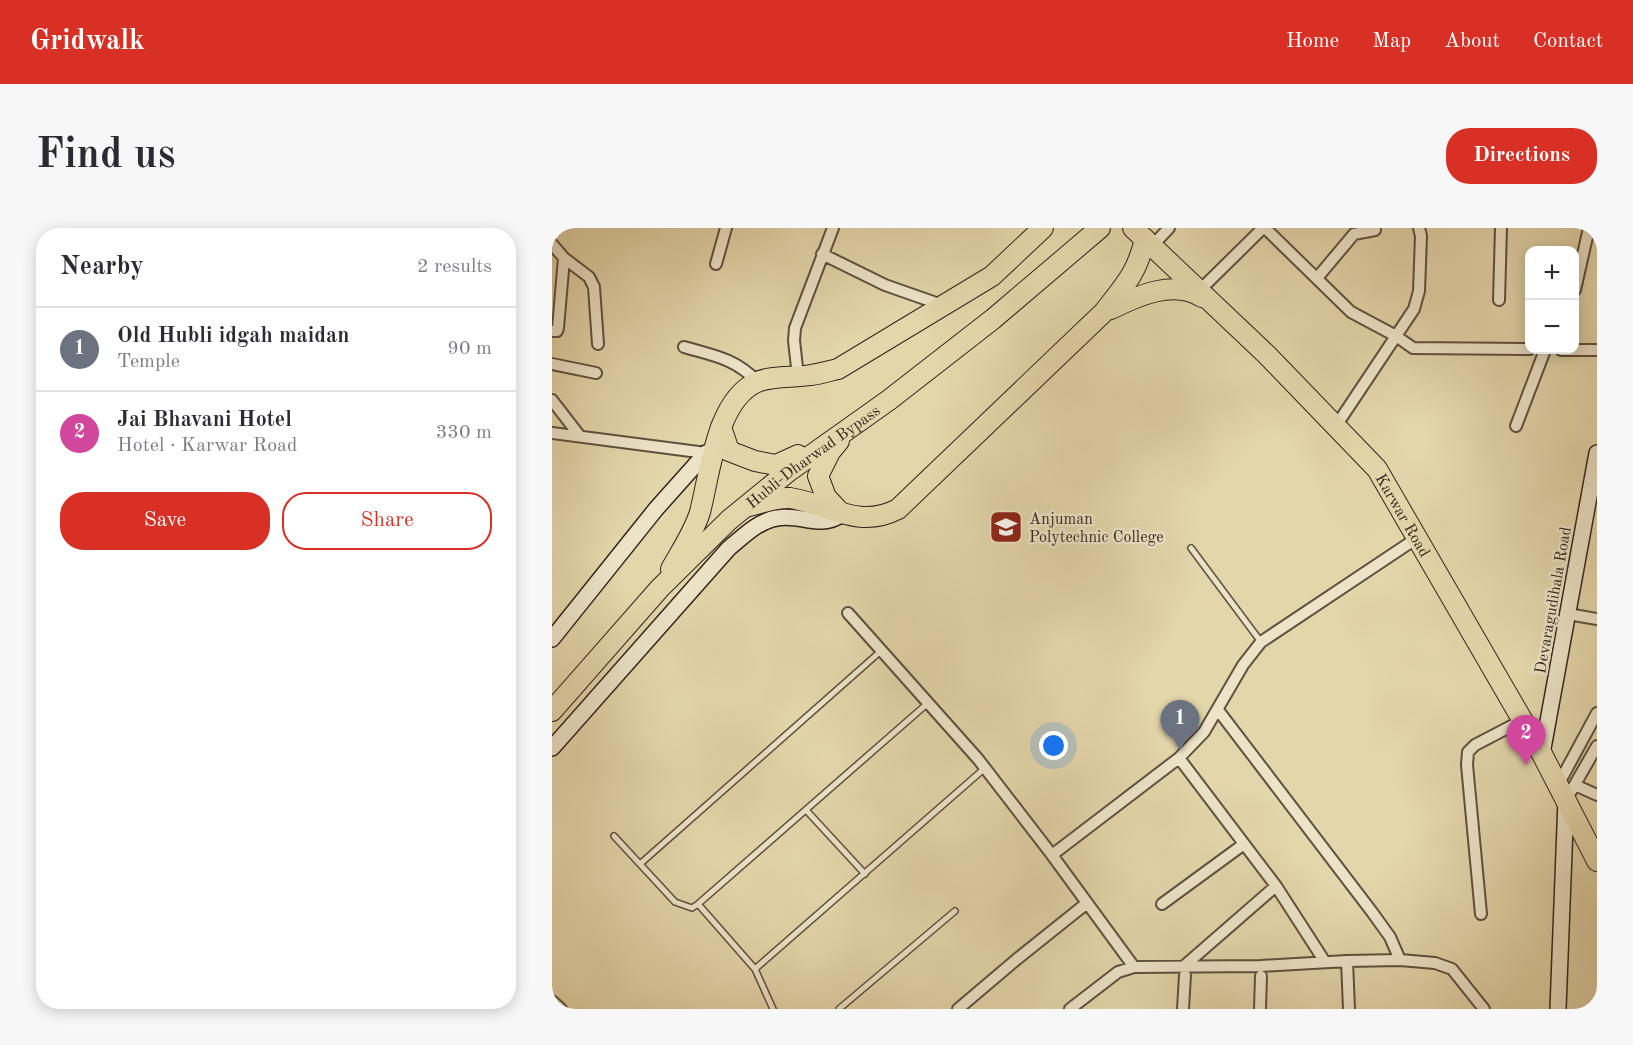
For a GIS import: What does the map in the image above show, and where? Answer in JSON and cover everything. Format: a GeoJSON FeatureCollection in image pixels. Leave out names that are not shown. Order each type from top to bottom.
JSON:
{"type":"FeatureCollection","features":[{"type":"Feature","properties":{"kind":"highway"},"geometry":{"type":"LineString","coordinates":[[660,588],[693,530],[699,512],[710,452],[731,407],[746,389],[758,382],[774,378],[812,375],[838,369],[992,276],[1043,228]]}},
{"type":"Feature","properties":{"kind":"highway","name":"Hubli-Dharwad Bypass"},"geometry":{"type":"LineString","coordinates":[[552,711],[660,588],[746,506],[789,471],[889,400],[993,319],[1100,229]]}},
{"type":"Feature","properties":{"kind":"highway"},"geometry":{"type":"LineString","coordinates":[[746,506],[787,498],[813,503],[842,514],[861,518],[883,517],[898,509],[1104,312],[1134,275],[1141,258],[1144,238]]}},
{"type":"Feature","properties":{"kind":"highway","name":"Karwar Road"},"geometry":{"type":"LineString","coordinates":[[1144,238],[1267,355],[1377,469],[1542,754],[1566,790],[1597,861]]}},
{"type":"Feature","properties":{"kind":"highway"},"geometry":{"type":"LineString","coordinates":[[1104,312],[1136,296],[1156,291],[1178,289],[1204,296]]}},
{"type":"Feature","properties":{"kind":"highway"},"geometry":{"type":"LineString","coordinates":[[721,427],[729,451],[755,461],[776,465],[852,426]]}},
{"type":"Feature","properties":{"kind":"highway"},"geometry":{"type":"LineString","coordinates":[[842,514],[826,497],[818,476],[830,452],[852,426]]}},
{"type":"Feature","properties":{"kind":"street"},"geometry":{"type":"LineString","coordinates":[[716,264],[726,228]]}},
{"type":"Feature","properties":{"kind":"street"},"geometry":{"type":"LineString","coordinates":[[798,376],[794,341],[795,328],[833,228]]}},
{"type":"Feature","properties":{"kind":"street"},"geometry":{"type":"LineString","coordinates":[[1144,238],[1169,228]]}},
{"type":"Feature","properties":{"kind":"street"},"geometry":{"type":"LineString","coordinates":[[1204,296],[1264,228],[1351,312],[1396,336],[1413,348],[1525,349]]}},
{"type":"Feature","properties":{"kind":"street"},"geometry":{"type":"LineString","coordinates":[[1336,426],[1414,309],[1419,291],[1421,236],[1419,228]]}},
{"type":"Feature","properties":{"kind":"street"},"geometry":{"type":"LineString","coordinates":[[1499,300],[1501,228]]}},
{"type":"Feature","properties":{"kind":"street"},"geometry":{"type":"LineString","coordinates":[[1579,272],[1589,228]]}},
{"type":"Feature","properties":{"kind":"street"},"geometry":{"type":"LineString","coordinates":[[1317,278],[1354,234],[1375,230]]}},
{"type":"Feature","properties":{"kind":"street"},"geometry":{"type":"LineString","coordinates":[[552,243],[564,258],[589,277],[594,287],[598,344]]}},
{"type":"Feature","properties":{"kind":"street"},"geometry":{"type":"LineString","coordinates":[[822,254],[885,285],[942,305]]}},
{"type":"Feature","properties":{"kind":"street"},"geometry":{"type":"LineString","coordinates":[[552,332],[557,331],[558,328],[564,258]]}},
{"type":"Feature","properties":{"kind":"street"},"geometry":{"type":"LineString","coordinates":[[684,347],[729,360],[739,365],[758,382]]}},
{"type":"Feature","properties":{"kind":"street"},"geometry":{"type":"LineString","coordinates":[[1579,350],[1597,350]]}},
{"type":"Feature","properties":{"kind":"street"},"geometry":{"type":"LineString","coordinates":[[1516,426],[1543,354]]}},
{"type":"Feature","properties":{"kind":"street"},"geometry":{"type":"LineString","coordinates":[[552,364],[596,373]]}},
{"type":"Feature","properties":{"kind":"street"},"geometry":{"type":"LineString","coordinates":[[552,400],[579,435]]}},
{"type":"Feature","properties":{"kind":"street"},"geometry":{"type":"LineString","coordinates":[[552,432],[710,452]]}},
{"type":"Feature","properties":{"kind":"street"},"geometry":{"type":"LineString","coordinates":[[552,639],[656,508],[710,452]]}},
{"type":"Feature","properties":{"kind":"street","name":"Devaragudihala Road"},"geometry":{"type":"LineString","coordinates":[[1542,754],[1597,453]]}},
{"type":"Feature","properties":{"kind":"street"},"geometry":{"type":"LineString","coordinates":[[552,748],[729,548],[761,523],[778,517],[822,522],[832,521],[842,514]]}},
{"type":"Feature","properties":{"kind":"street"},"geometry":{"type":"LineString","coordinates":[[1052,855],[1179,758],[1204,732],[1243,665],[1261,642],[1417,538]]}},
{"type":"Feature","properties":{"kind":"street"},"geometry":{"type":"LineString","coordinates":[[848,613],[985,768],[1134,968]]}},
{"type":"Feature","properties":{"kind":"street"},"geometry":{"type":"LineString","coordinates":[[1568,614],[1597,619]]}},
{"type":"Feature","properties":{"kind":"street"},"geometry":{"type":"LineString","coordinates":[[1218,710],[1372,912],[1390,937],[1400,960]]}},
{"type":"Feature","properties":{"kind":"street"},"geometry":{"type":"LineString","coordinates":[[1558,1009],[1566,790],[1597,713]]}},
{"type":"Feature","properties":{"kind":"street"},"geometry":{"type":"LineString","coordinates":[[1481,914],[1467,765],[1468,752],[1474,745],[1523,720]]}},
{"type":"Feature","properties":{"kind":"street"},"geometry":{"type":"LineString","coordinates":[[1566,790],[1597,746]]}},
{"type":"Feature","properties":{"kind":"street"},"geometry":{"type":"LineString","coordinates":[[1179,758],[1276,886],[1324,962]]}},
{"type":"Feature","properties":{"kind":"street"},"geometry":{"type":"LineString","coordinates":[[1566,790],[1597,795]]}},
{"type":"Feature","properties":{"kind":"street"},"geometry":{"type":"LineString","coordinates":[[1162,904],[1244,844]]}},
{"type":"Feature","properties":{"kind":"street"},"geometry":{"type":"LineString","coordinates":[[1183,1009],[1184,971],[1276,886]]}},
{"type":"Feature","properties":{"kind":"street"},"geometry":{"type":"LineString","coordinates":[[958,1009],[1087,903]]}},
{"type":"Feature","properties":{"kind":"street"},"geometry":{"type":"LineString","coordinates":[[1070,1009],[1119,972],[1134,968],[1184,971],[1324,962],[1400,960],[1443,964],[1452,969],[1484,1009]]}},
{"type":"Feature","properties":{"kind":"street"},"geometry":{"type":"LineString","coordinates":[[1347,961],[1349,1009]]}},
{"type":"Feature","properties":{"kind":"street"},"geometry":{"type":"LineString","coordinates":[[1260,1009],[1261,976]]}},
{"type":"Feature","properties":{"kind":"street"},"geometry":{"type":"LineString","coordinates":[[552,1001],[561,1009]]}},
{"type":"Feature","properties":{"kind":"lane"},"geometry":{"type":"LineString","coordinates":[[1191,548],[1261,642]]}},
{"type":"Feature","properties":{"kind":"lane"},"geometry":{"type":"LineString","coordinates":[[640,864],[882,650]]}},
{"type":"Feature","properties":{"kind":"lane"},"geometry":{"type":"LineString","coordinates":[[614,836],[675,902],[692,908],[928,703]]}},
{"type":"Feature","properties":{"kind":"lane"},"geometry":{"type":"LineString","coordinates":[[755,969],[985,768]]}},
{"type":"Feature","properties":{"kind":"lane"},"geometry":{"type":"LineString","coordinates":[[806,810],[865,874]]}},
{"type":"Feature","properties":{"kind":"lane"},"geometry":{"type":"LineString","coordinates":[[698,904],[755,969],[773,1009]]}},
{"type":"Feature","properties":{"kind":"lane"},"geometry":{"type":"LineString","coordinates":[[839,1009],[955,911]]}},
{"type":"Feature","properties":{"kind":"place","name":"Anjuman Polytechnic College"},"geometry":{"type":"Point","coordinates":[1006,527]}},
{"type":"Feature","properties":{"kind":"place","name":"Old Hubli idgah maidan"},"geometry":{"type":"Point","coordinates":[1180,750]}},
{"type":"Feature","properties":{"kind":"place","name":"Jai Bhavani Hotel"},"geometry":{"type":"Point","coordinates":[1526,765]}}]}
